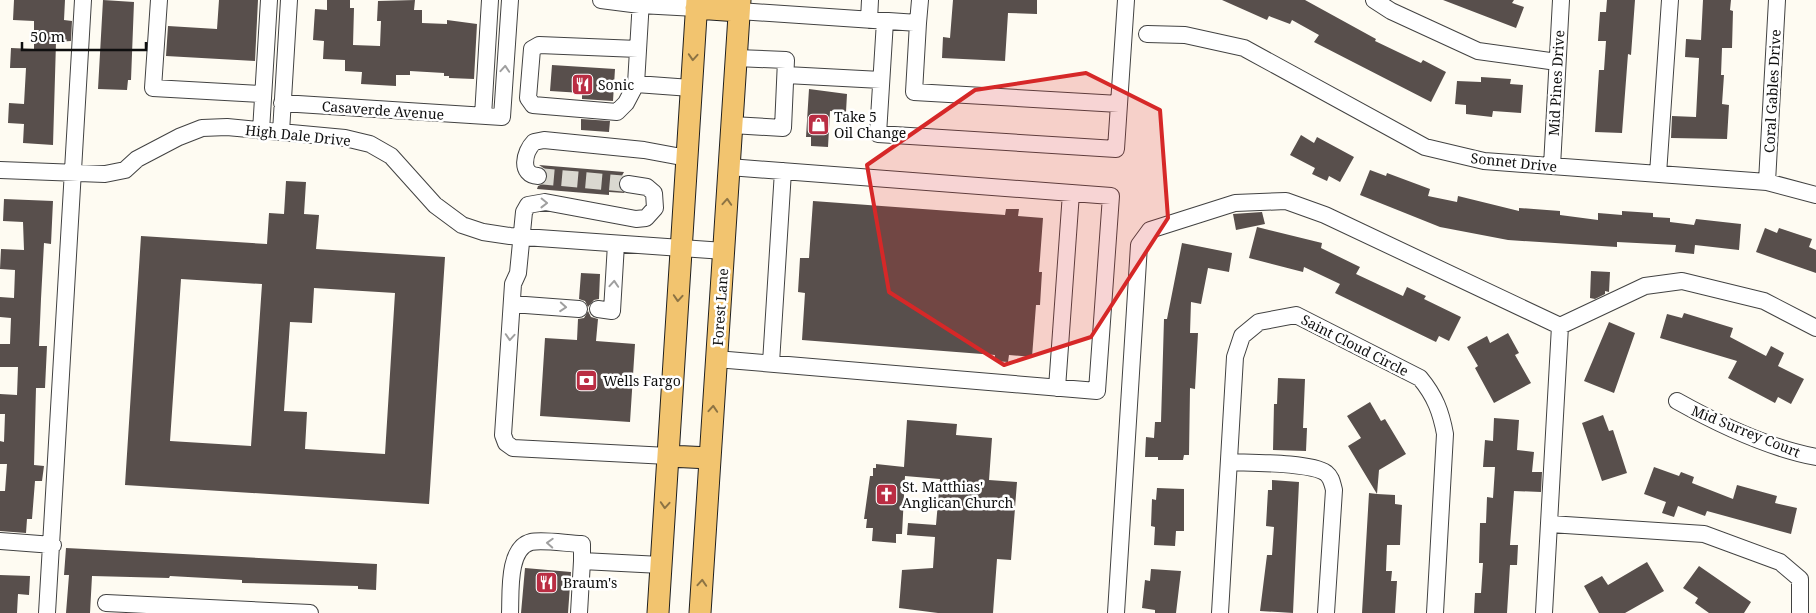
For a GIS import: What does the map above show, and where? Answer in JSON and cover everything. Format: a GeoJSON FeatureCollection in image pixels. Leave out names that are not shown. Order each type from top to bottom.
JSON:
{"type":"FeatureCollection","features":[{"type":"Feature","properties":{"kind":"main road"},"geometry":{"type":"LineString","coordinates":[[658,613],[696,4],[739,6]]}},
{"type":"Feature","properties":{"kind":"main road","name":"Forest Lane"},"geometry":{"type":"LineString","coordinates":[[700,613],[739,6]]}},
{"type":"Feature","properties":{"kind":"main road"},"geometry":{"type":"LineString","coordinates":[[668,456],[710,458]]}},
{"type":"Feature","properties":{"kind":"street"},"geometry":{"type":"LineString","coordinates":[[47,613],[83,0]]}},
{"type":"Feature","properties":{"kind":"street"},"geometry":{"type":"LineString","coordinates":[[158,0],[153,88],[262,94]]}},
{"type":"Feature","properties":{"kind":"street"},"geometry":{"type":"LineString","coordinates":[[261,131],[268,0]]}},
{"type":"Feature","properties":{"kind":"street"},"geometry":{"type":"LineString","coordinates":[[281,132],[289,0]]}},
{"type":"Feature","properties":{"kind":"street"},"geometry":{"type":"LineString","coordinates":[[483,116],[490,0]]}},
{"type":"Feature","properties":{"kind":"street","name":"Casaverde Avenue"},"geometry":{"type":"LineString","coordinates":[[282,109],[502,117],[510,0]]}},
{"type":"Feature","properties":{"kind":"street"},"geometry":{"type":"LineString","coordinates":[[601,0],[696,4]]}},
{"type":"Feature","properties":{"kind":"street"},"geometry":{"type":"LineString","coordinates":[[869,20],[870,0]]}},
{"type":"Feature","properties":{"kind":"street"},"geometry":{"type":"LineString","coordinates":[[920,0],[914,92],[1119,104]]}},
{"type":"Feature","properties":{"kind":"street"},"geometry":{"type":"LineString","coordinates":[[885,21],[878,134],[1116,149],[1126,0]]}},
{"type":"Feature","properties":{"kind":"street"},"geometry":{"type":"LineString","coordinates":[[1374,0],[1392,11],[1478,51],[1557,62]]}},
{"type":"Feature","properties":{"kind":"street","name":"Mid Pines Drive"},"geometry":{"type":"LineString","coordinates":[[1552,166],[1561,0]]}},
{"type":"Feature","properties":{"kind":"street"},"geometry":{"type":"LineString","coordinates":[[1658,174],[1670,0]]}},
{"type":"Feature","properties":{"kind":"street","name":"Coral Gables Drive"},"geometry":{"type":"LineString","coordinates":[[1767,182],[1776,0]]}},
{"type":"Feature","properties":{"kind":"street"},"geometry":{"type":"LineString","coordinates":[[638,49],[539,45],[532,49],[528,98],[533,105],[617,112],[626,103],[636,84],[641,3]]}},
{"type":"Feature","properties":{"kind":"street"},"geometry":{"type":"LineString","coordinates":[[739,6],[784,7],[869,20],[918,23]]}},
{"type":"Feature","properties":{"kind":"street","name":"Sonnet Drive"},"geometry":{"type":"LineString","coordinates":[[1147,34],[1186,35],[1244,48],[1425,147],[1484,161],[1767,182],[1816,195]]}},
{"type":"Feature","properties":{"kind":"street"},"geometry":{"type":"LineString","coordinates":[[732,125],[783,128],[786,60],[736,58]]}},
{"type":"Feature","properties":{"kind":"street"},"geometry":{"type":"LineString","coordinates":[[786,75],[881,80]]}},
{"type":"Feature","properties":{"kind":"street"},"geometry":{"type":"LineString","coordinates":[[636,84],[691,88]]}},
{"type":"Feature","properties":{"kind":"street","name":"High Dale Drive"},"geometry":{"type":"LineString","coordinates":[[0,170],[105,174],[125,170],[138,159],[179,136],[202,128],[281,132],[345,138],[370,144],[391,156],[435,205],[462,225],[482,232],[521,237],[724,251]]}},
{"type":"Feature","properties":{"kind":"street"},"geometry":{"type":"LineString","coordinates":[[538,176],[532,176],[527,172],[525,165],[526,155],[529,147],[534,142],[544,140],[644,150],[687,158]]}},
{"type":"Feature","properties":{"kind":"street"},"geometry":{"type":"LineString","coordinates":[[716,359],[1097,391],[1111,196],[729,168]]}},
{"type":"Feature","properties":{"kind":"street"},"geometry":{"type":"LineString","coordinates":[[770,363],[783,172]]}},
{"type":"Feature","properties":{"kind":"street"},"geometry":{"type":"LineString","coordinates":[[628,184],[647,187],[654,193],[655,208],[646,218],[636,220],[545,202],[528,205],[524,212],[518,273],[513,284],[504,439],[513,448],[668,456]]}},
{"type":"Feature","properties":{"kind":"street"},"geometry":{"type":"LineString","coordinates":[[1057,388],[1071,192]]}},
{"type":"Feature","properties":{"kind":"street"},"geometry":{"type":"LineString","coordinates":[[1116,613],[1139,245],[1150,230],[1235,203],[1286,202],[1325,215],[1560,326]]}},
{"type":"Feature","properties":{"kind":"street"},"geometry":{"type":"LineString","coordinates":[[598,309],[612,311],[616,244]]}},
{"type":"Feature","properties":{"kind":"street"},"geometry":{"type":"LineString","coordinates":[[1560,326],[1645,286],[1682,281],[1764,300],[1816,328]]}},
{"type":"Feature","properties":{"kind":"street"},"geometry":{"type":"LineString","coordinates":[[512,304],[578,309]]}},
{"type":"Feature","properties":{"kind":"street","name":"Saint Cloud Circle"},"geometry":{"type":"LineString","coordinates":[[1220,613],[1236,357],[1242,336],[1259,322],[1296,315],[1420,378],[1433,394],[1441,412],[1445,434],[1435,613]]}},
{"type":"Feature","properties":{"kind":"street"},"geometry":{"type":"LineString","coordinates":[[1544,613],[1560,326]]}},
{"type":"Feature","properties":{"kind":"street","name":"Mid Surrey Court"},"geometry":{"type":"LineString","coordinates":[[1677,401],[1709,419],[1792,452],[1816,457]]}},
{"type":"Feature","properties":{"kind":"street"},"geometry":{"type":"LineString","coordinates":[[1229,462],[1312,467],[1325,472],[1331,478],[1334,490],[1326,613]]}},
{"type":"Feature","properties":{"kind":"street"},"geometry":{"type":"LineString","coordinates":[[1550,524],[1704,534],[1780,562],[1800,579],[1800,613]]}},
{"type":"Feature","properties":{"kind":"street"},"geometry":{"type":"LineString","coordinates":[[0,541],[52,545]]}},
{"type":"Feature","properties":{"kind":"street"},"geometry":{"type":"LineString","coordinates":[[510,613],[513,563],[523,547],[531,542],[582,544],[579,613]]}},
{"type":"Feature","properties":{"kind":"street"},"geometry":{"type":"LineString","coordinates":[[582,561],[661,565]]}},
{"type":"Feature","properties":{"kind":"street"},"geometry":{"type":"LineString","coordinates":[[106,603],[209,610],[310,613]]}},
{"type":"Feature","properties":{"kind":"highlighted area"},"geometry":{"type":"Polygon","coordinates":[[[1086,73],[1160,110],[1168,218],[1091,337],[1004,365],[889,292],[867,165],[975,90],[1086,73]]]}},
{"type":"Feature","properties":{"kind":"building"},"geometry":{"type":"Polygon","coordinates":[[[14,0],[65,0],[64,20],[72,21],[71,41],[56,42],[53,145],[23,143],[24,124],[8,123],[9,103],[24,104],[26,68],[10,68],[11,48],[34,49],[34,21],[13,20],[14,0]]]}},
{"type":"Feature","properties":{"kind":"building"},"geometry":{"type":"Polygon","coordinates":[[[103,0],[134,2],[131,80],[128,80],[127,90],[98,89],[103,0]]]}},
{"type":"Feature","properties":{"kind":"building"},"geometry":{"type":"Polygon","coordinates":[[[219,0],[258,0],[255,61],[166,56],[168,26],[217,29],[219,0]]]}},
{"type":"Feature","properties":{"kind":"building"},"geometry":{"type":"Polygon","coordinates":[[[327,0],[350,0],[350,8],[354,8],[353,45],[380,46],[381,21],[377,21],[378,1],[415,0],[414,10],[422,10],[422,23],[447,24],[447,20],[477,24],[474,79],[449,78],[449,76],[444,76],[444,73],[410,71],[410,75],[396,75],[396,86],[361,84],[362,72],[345,71],[345,60],[323,59],[324,41],[313,40],[315,9],[327,10],[327,0]]]}},
{"type":"Feature","properties":{"kind":"building"},"geometry":{"type":"Polygon","coordinates":[[[953,0],[1037,0],[1037,14],[1008,13],[1005,61],[942,58],[943,37],[950,38],[953,0]]]}},
{"type":"Feature","properties":{"kind":"building"},"geometry":{"type":"Polygon","coordinates":[[[1222,0],[1305,0],[1376,39],[1375,41],[1421,63],[1423,60],[1446,72],[1431,102],[1314,42],[1319,35],[1292,20],[1290,24],[1269,16],[1267,20],[1222,0]]]}},
{"type":"Feature","properties":{"kind":"building"},"geometry":{"type":"Polygon","coordinates":[[[1443,0],[1514,0],[1512,3],[1524,7],[1516,28],[1443,0]]]}},
{"type":"Feature","properties":{"kind":"building"},"geometry":{"type":"Polygon","coordinates":[[[1607,0],[1635,0],[1631,55],[1628,54],[1622,133],[1595,132],[1599,70],[1604,70],[1606,41],[1598,41],[1600,12],[1606,12],[1607,0]]]}},
{"type":"Feature","properties":{"kind":"building"},"geometry":{"type":"Polygon","coordinates":[[[1703,0],[1731,0],[1730,10],[1733,11],[1732,48],[1722,48],[1721,75],[1724,75],[1722,104],[1729,105],[1727,139],[1671,138],[1672,116],[1696,117],[1699,58],[1685,57],[1686,39],[1701,40],[1703,0]]]}},
{"type":"Feature","properties":{"kind":"building","name":"Sonic"},"geometry":{"type":"Polygon","coordinates":[[[552,65],[615,69],[613,101],[582,99],[582,93],[550,91],[552,65]]]}},
{"type":"Feature","properties":{"kind":"building"},"geometry":{"type":"Polygon","coordinates":[[[1481,77],[1511,79],[1510,84],[1523,85],[1521,113],[1493,111],[1492,117],[1466,114],[1466,105],[1455,104],[1457,81],[1481,82],[1481,77]]]}},
{"type":"Feature","properties":{"kind":"building","name":"Take 5 Oil Change"},"geometry":{"type":"Polygon","coordinates":[[[809,89],[847,94],[846,112],[830,111],[828,147],[811,146],[811,137],[806,137],[809,89]]]}},
{"type":"Feature","properties":{"kind":"building"},"geometry":{"type":"Polygon","coordinates":[[[581,119],[610,121],[609,132],[581,130],[581,119]]]}},
{"type":"Feature","properties":{"kind":"building"},"geometry":{"type":"Polygon","coordinates":[[[1301,135],[1314,143],[1317,137],[1354,157],[1340,182],[1329,176],[1327,181],[1312,174],[1315,168],[1290,155],[1301,135]]]}},
{"type":"Feature","properties":{"kind":"building"},"geometry":{"type":"Polygon","coordinates":[[[539,165],[624,172],[618,183],[619,188],[625,193],[609,192],[609,195],[537,189],[548,178],[545,169],[539,165]]]}},
{"type":"Feature","properties":{"kind":"building"},"geometry":{"type":"Polygon","coordinates":[[[1370,170],[1386,176],[1387,173],[1430,189],[1428,196],[1457,202],[1458,196],[1519,211],[1519,208],[1560,211],[1560,215],[1598,220],[1598,213],[1622,215],[1622,211],[1653,213],[1653,217],[1670,218],[1670,222],[1694,225],[1696,219],[1741,224],[1739,250],[1695,245],[1694,254],[1675,252],[1676,245],[1617,242],[1617,247],[1508,240],[1440,227],[1360,195],[1370,170]]]}},
{"type":"Feature","properties":{"kind":"building"},"geometry":{"type":"Polygon","coordinates":[[[286,181],[306,182],[304,214],[319,215],[316,249],[445,257],[429,504],[125,485],[141,236],[267,244],[269,213],[284,214],[286,181]],[[181,279],[170,441],[251,446],[262,284],[181,279]],[[314,288],[312,323],[290,322],[284,411],[307,412],[305,449],[385,454],[395,293],[314,288]]]}},
{"type":"Feature","properties":{"kind":"building"},"geometry":{"type":"Polygon","coordinates":[[[4,199],[53,201],[51,244],[44,243],[41,299],[39,346],[47,346],[45,388],[36,388],[34,465],[44,466],[42,481],[35,481],[32,519],[27,519],[26,533],[0,531],[0,491],[5,491],[7,464],[0,464],[0,441],[4,442],[5,414],[0,414],[0,394],[17,395],[18,367],[0,367],[0,344],[10,344],[11,318],[0,317],[0,297],[14,298],[15,270],[0,269],[1,249],[24,250],[23,222],[3,221],[4,199]]]}},
{"type":"Feature","properties":{"kind":"building"},"geometry":{"type":"Polygon","coordinates":[[[813,201],[1005,215],[1006,209],[1019,209],[1018,216],[1043,218],[1039,272],[1042,272],[1040,305],[1036,305],[1032,357],[1009,355],[1008,362],[994,361],[995,355],[802,340],[805,293],[798,292],[800,258],[809,258],[813,201]]]}},
{"type":"Feature","properties":{"kind":"building"},"geometry":{"type":"Polygon","coordinates":[[[1262,212],[1265,224],[1236,230],[1233,214],[1262,212]]]}},
{"type":"Feature","properties":{"kind":"building"},"geometry":{"type":"Polygon","coordinates":[[[1257,227],[1322,243],[1321,248],[1360,267],[1356,274],[1403,296],[1407,287],[1426,296],[1424,299],[1461,317],[1449,341],[1439,336],[1436,342],[1335,293],[1340,284],[1304,267],[1303,272],[1249,258],[1257,227]]]}},
{"type":"Feature","properties":{"kind":"building"},"geometry":{"type":"Polygon","coordinates":[[[1765,228],[1777,233],[1779,228],[1812,239],[1809,247],[1816,250],[1816,273],[1756,252],[1765,228]]]}},
{"type":"Feature","properties":{"kind":"building"},"geometry":{"type":"Polygon","coordinates":[[[1182,243],[1232,253],[1229,272],[1208,268],[1201,304],[1191,302],[1190,333],[1198,333],[1195,389],[1190,388],[1189,455],[1184,455],[1183,460],[1158,460],[1158,457],[1145,457],[1146,437],[1154,438],[1155,422],[1161,422],[1164,319],[1167,319],[1182,243]]]}},
{"type":"Feature","properties":{"kind":"building"},"geometry":{"type":"Polygon","coordinates":[[[1591,271],[1610,272],[1609,292],[1605,291],[1605,294],[1595,299],[1590,298],[1591,271]]]}},
{"type":"Feature","properties":{"kind":"building"},"geometry":{"type":"Polygon","coordinates":[[[581,273],[600,274],[599,299],[594,300],[588,307],[585,301],[579,299],[581,273]]]}},
{"type":"Feature","properties":{"kind":"building","name":"Wells Fargo"},"geometry":{"type":"Polygon","coordinates":[[[588,311],[591,317],[598,319],[596,341],[635,344],[630,422],[540,416],[545,338],[577,340],[578,319],[584,318],[588,311]]]}},
{"type":"Feature","properties":{"kind":"building"},"geometry":{"type":"Polygon","coordinates":[[[1684,313],[1733,328],[1730,337],[1766,356],[1771,346],[1784,353],[1778,366],[1804,379],[1791,404],[1778,397],[1775,403],[1728,378],[1737,361],[1660,338],[1667,314],[1682,318],[1684,313]]]}},
{"type":"Feature","properties":{"kind":"building"},"geometry":{"type":"Polygon","coordinates":[[[1609,322],[1635,333],[1614,393],[1584,381],[1609,322]]]}},
{"type":"Feature","properties":{"kind":"building"},"geometry":{"type":"Polygon","coordinates":[[[1508,333],[1519,353],[1515,355],[1531,383],[1494,403],[1475,368],[1478,366],[1467,347],[1487,336],[1490,343],[1508,333]]]}},
{"type":"Feature","properties":{"kind":"building"},"geometry":{"type":"Polygon","coordinates":[[[1278,378],[1305,379],[1303,428],[1307,428],[1306,451],[1273,450],[1274,404],[1277,404],[1278,378]]]}},
{"type":"Feature","properties":{"kind":"building"},"geometry":{"type":"Polygon","coordinates":[[[1370,402],[1381,421],[1385,419],[1406,454],[1379,470],[1377,494],[1348,446],[1361,438],[1347,416],[1370,402]]]}},
{"type":"Feature","properties":{"kind":"building"},"geometry":{"type":"Polygon","coordinates":[[[1603,415],[1609,431],[1613,430],[1627,473],[1602,481],[1582,423],[1603,415]]]}},
{"type":"Feature","properties":{"kind":"building"},"geometry":{"type":"Polygon","coordinates":[[[1494,418],[1519,420],[1517,450],[1534,452],[1532,472],[1542,472],[1541,492],[1514,491],[1510,545],[1518,545],[1517,565],[1510,565],[1507,613],[1474,613],[1475,593],[1481,593],[1483,563],[1479,563],[1480,523],[1486,523],[1487,497],[1493,498],[1495,467],[1483,467],[1485,440],[1493,441],[1494,418]]]}},
{"type":"Feature","properties":{"kind":"building","name":"St. Matthias' Anglican Church"},"geometry":{"type":"Polygon","coordinates":[[[907,420],[957,424],[956,435],[992,438],[989,480],[1017,482],[1011,560],[997,559],[993,613],[938,613],[899,608],[902,570],[933,568],[935,537],[907,535],[908,523],[936,525],[940,479],[905,476],[902,534],[896,534],[896,543],[872,541],[873,528],[866,528],[867,519],[864,519],[870,476],[873,476],[873,468],[876,468],[876,464],[904,467],[907,420]]]}},
{"type":"Feature","properties":{"kind":"building"},"geometry":{"type":"Polygon","coordinates":[[[1654,467],[1679,476],[1681,472],[1694,477],[1692,483],[1733,499],[1737,485],[1777,496],[1775,503],[1797,508],[1791,534],[1707,511],[1705,516],[1678,506],[1674,517],[1662,513],[1666,502],[1644,494],[1654,467]]]}},
{"type":"Feature","properties":{"kind":"building"},"geometry":{"type":"Polygon","coordinates":[[[1272,480],[1299,482],[1293,613],[1260,611],[1267,555],[1272,555],[1274,527],[1266,526],[1268,490],[1272,490],[1272,480]]]}},
{"type":"Feature","properties":{"kind":"building"},"geometry":{"type":"Polygon","coordinates":[[[1157,488],[1184,489],[1184,531],[1176,531],[1175,546],[1154,545],[1155,527],[1151,526],[1152,499],[1156,500],[1157,488]]]}},
{"type":"Feature","properties":{"kind":"building"},"geometry":{"type":"Polygon","coordinates":[[[1369,493],[1395,495],[1395,504],[1402,505],[1400,545],[1387,545],[1386,571],[1392,571],[1391,581],[1397,581],[1395,613],[1362,613],[1369,493]]]}},
{"type":"Feature","properties":{"kind":"building"},"geometry":{"type":"Polygon","coordinates":[[[66,548],[377,564],[376,590],[358,589],[358,586],[242,583],[242,580],[170,576],[169,578],[92,576],[90,613],[66,613],[69,575],[64,575],[66,548]]]}},
{"type":"Feature","properties":{"kind":"building"},"geometry":{"type":"Polygon","coordinates":[[[1647,562],[1664,591],[1625,613],[1599,613],[1584,586],[1602,576],[1608,585],[1647,562]]]}},
{"type":"Feature","properties":{"kind":"building"},"geometry":{"type":"Polygon","coordinates":[[[1699,566],[1751,602],[1744,613],[1709,613],[1695,603],[1698,598],[1683,588],[1699,566]]]}},
{"type":"Feature","properties":{"kind":"building","name":"Braum's"},"geometry":{"type":"Polygon","coordinates":[[[525,568],[571,572],[568,613],[521,613],[525,568]]]}},
{"type":"Feature","properties":{"kind":"building"},"geometry":{"type":"Polygon","coordinates":[[[1151,569],[1181,571],[1176,613],[1155,613],[1155,610],[1142,608],[1145,580],[1150,581],[1151,569]]]}},
{"type":"Feature","properties":{"kind":"building"},"geometry":{"type":"Polygon","coordinates":[[[0,575],[30,576],[29,595],[18,594],[17,613],[0,613],[0,575]]]}},
{"type":"Feature","properties":{"kind":"tunnel"},"geometry":{"type":"LineString","coordinates":[[538,176],[628,184]]}},
{"type":"Feature","properties":{"kind":"place","name":"Sonic"},"geometry":{"type":"Point","coordinates":[582,84]}},
{"type":"Feature","properties":{"kind":"place","name":"Take 5 Oil Change"},"geometry":{"type":"Point","coordinates":[818,124]}},
{"type":"Feature","properties":{"kind":"place","name":"Wells Fargo"},"geometry":{"type":"Point","coordinates":[587,380]}},
{"type":"Feature","properties":{"kind":"place","name":"St. Matthias' Anglican Church"},"geometry":{"type":"Point","coordinates":[886,494]}},
{"type":"Feature","properties":{"kind":"place","name":"Braum's"},"geometry":{"type":"Point","coordinates":[547,582]}}]}
